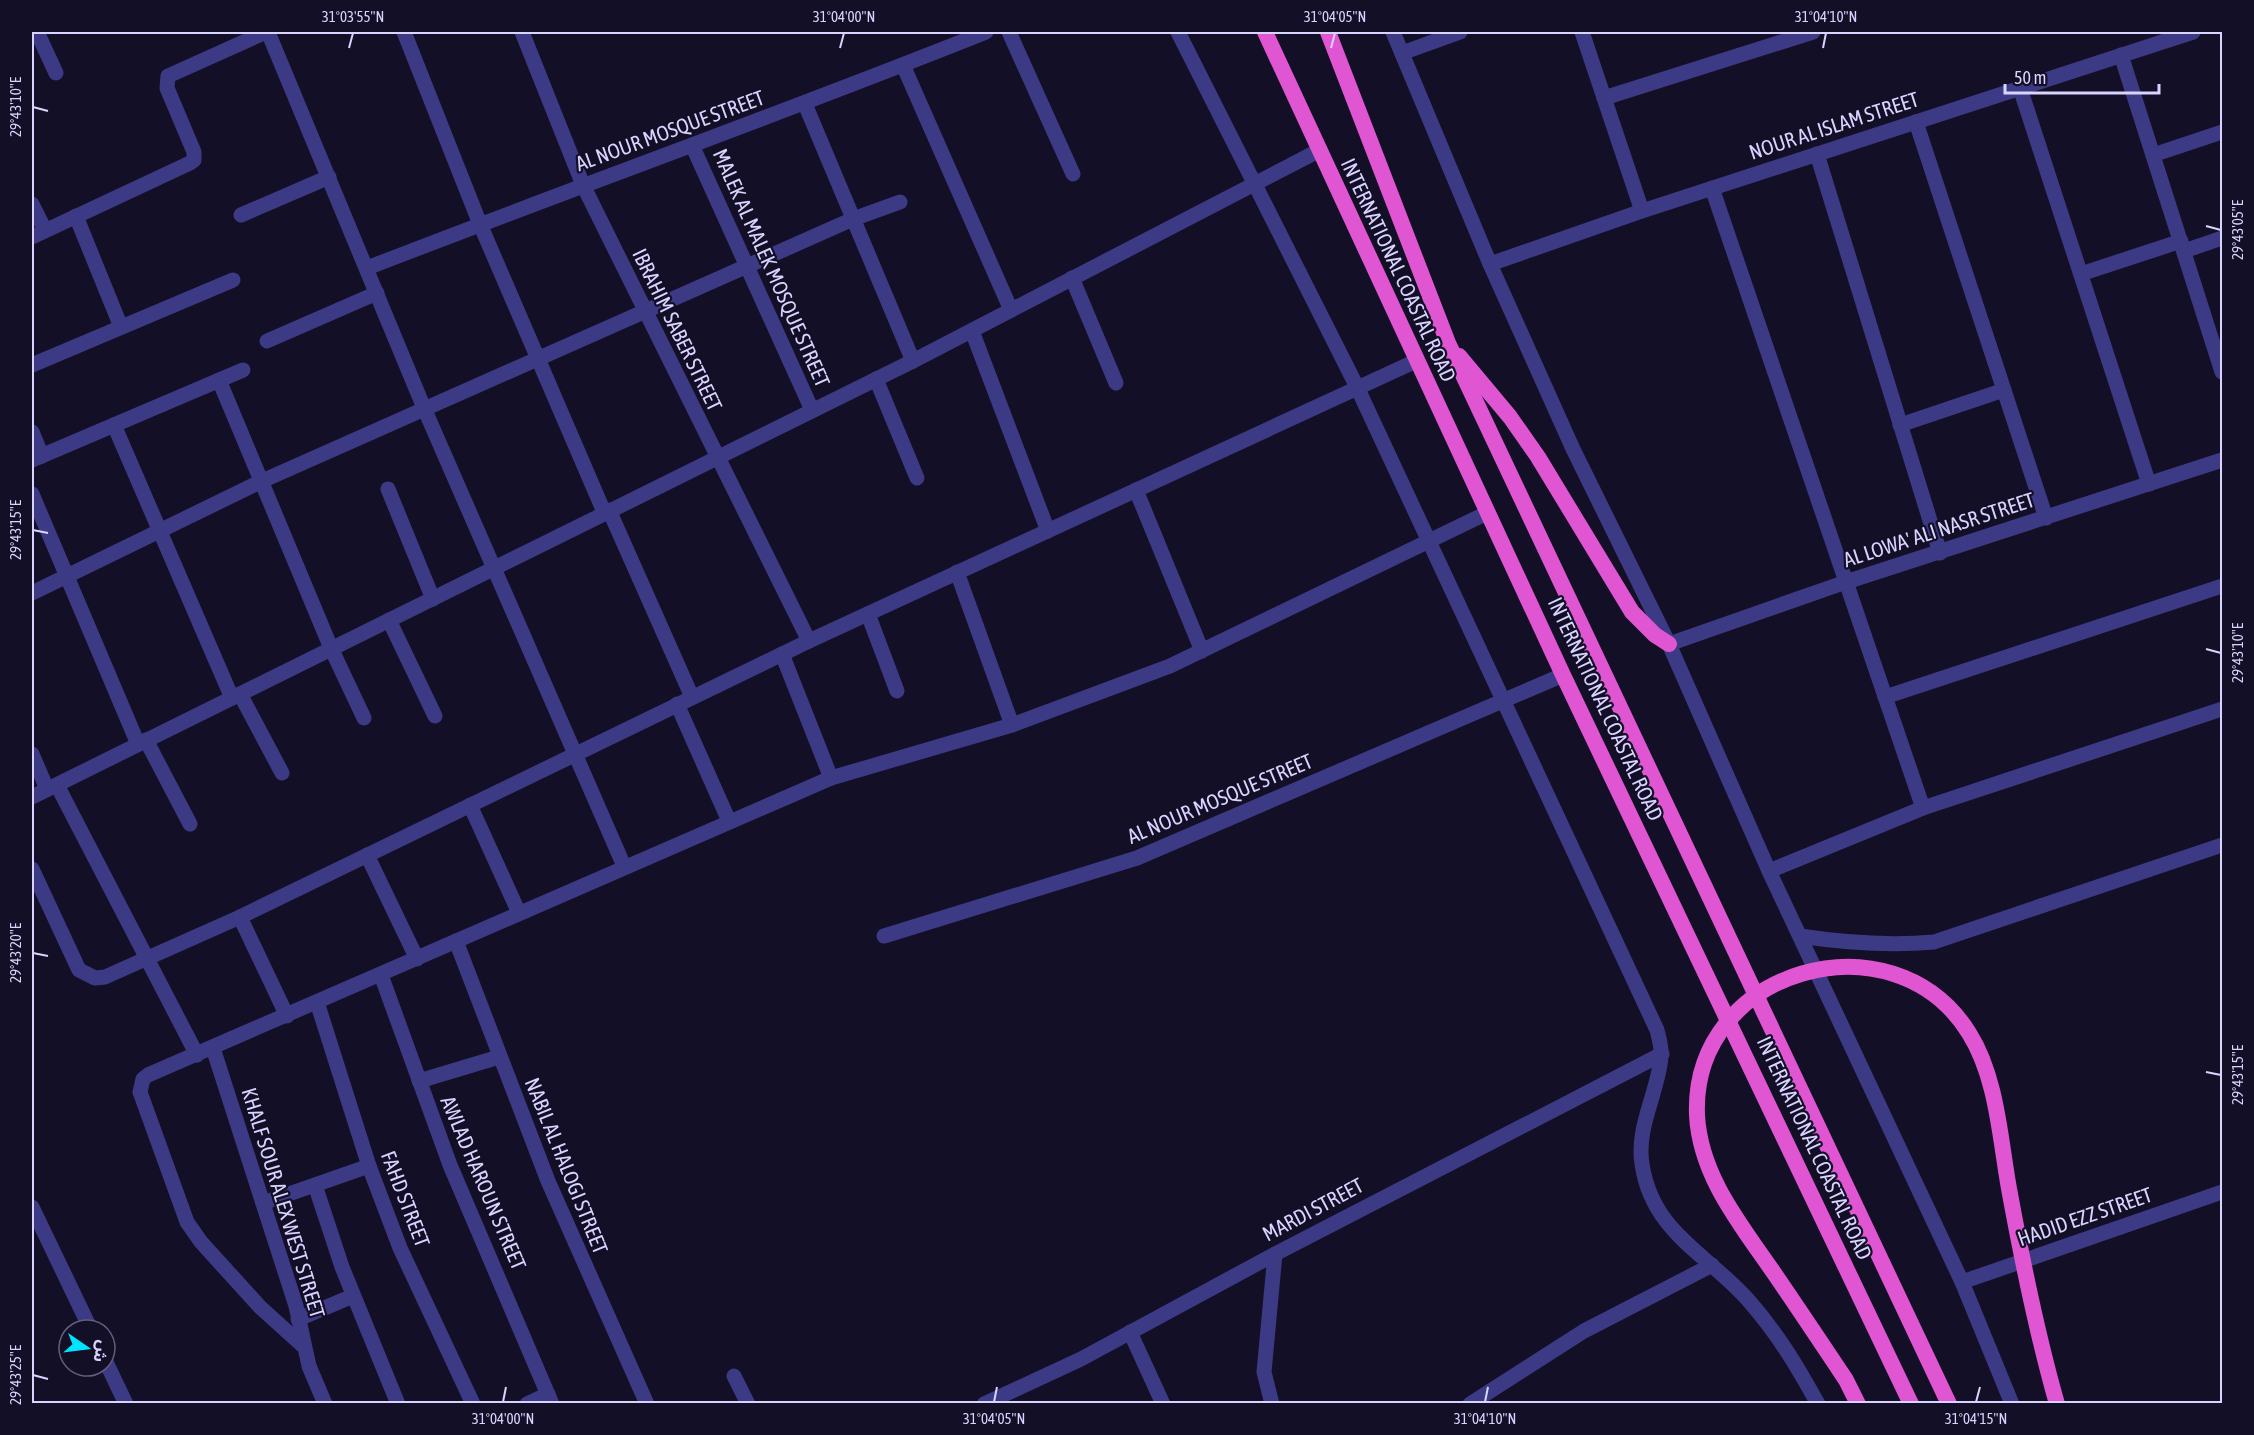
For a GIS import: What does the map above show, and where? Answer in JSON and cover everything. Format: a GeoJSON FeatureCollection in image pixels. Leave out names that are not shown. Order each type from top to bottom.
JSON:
{"type":"FeatureCollection","features":[{"type":"Feature","properties":{"kind":"highway","name":"INTERNATIONAL COASTAL ROAD"},"geometry":{"type":"LineString","coordinates":[[1265,32],[1318,151],[1563,675],[1911,1404]]}},
{"type":"Feature","properties":{"kind":"highway","name":"INTERNATIONAL COASTAL ROAD"},"geometry":{"type":"LineString","coordinates":[[1328,32],[1448,343],[1949,1404]]}},
{"type":"Feature","properties":{"kind":"highway"},"geometry":{"type":"LineString","coordinates":[[1448,343],[1486,387],[1532,449],[1632,612],[1655,636],[1669,644]]}},
{"type":"Feature","properties":{"kind":"highway"},"geometry":{"type":"LineString","coordinates":[[1858,1404],[1846,1380],[1719,1190],[1704,1152],[1697,1116],[1701,1078],[1714,1042],[1737,1011],[1767,987],[1809,970],[1853,967],[1891,974],[1935,996],[1968,1031],[1977,1046],[1989,1080],[2037,1334],[2057,1404]]}},
{"type":"Feature","properties":{"kind":"street"},"geometry":{"type":"LineString","coordinates":[[37,32],[56,73]]}},
{"type":"Feature","properties":{"kind":"street"},"geometry":{"type":"LineString","coordinates":[[32,204],[38,233],[194,160],[194,152],[167,88],[168,76],[267,32],[424,408],[496,568],[624,866]]}},
{"type":"Feature","properties":{"kind":"street"},"geometry":{"type":"LineString","coordinates":[[404,32],[480,224],[538,361],[692,697]]}},
{"type":"Feature","properties":{"kind":"street","name":"IBRAHIM SABER STREET"},"geometry":{"type":"LineString","coordinates":[[522,32],[583,185],[809,641]]}},
{"type":"Feature","properties":{"kind":"street","name":"AL NOUR MOSQUE STREET"},"geometry":{"type":"LineString","coordinates":[[367,268],[583,185],[805,104],[986,32]]}},
{"type":"Feature","properties":{"kind":"street"},"geometry":{"type":"LineString","coordinates":[[1009,32],[1073,174]]}},
{"type":"Feature","properties":{"kind":"street"},"geometry":{"type":"LineString","coordinates":[[1178,32],[1357,387],[1431,540],[1503,701],[1658,1030],[1662,1054],[1656,1086],[1643,1124],[1641,1164],[1652,1202],[1675,1235],[1712,1265],[1748,1300],[1786,1346],[1818,1404]]}},
{"type":"Feature","properties":{"kind":"street"},"geometry":{"type":"LineString","coordinates":[[1393,32],[1490,264],[1573,449],[1669,644],[1770,871],[1962,1282],[2012,1404]]}},
{"type":"Feature","properties":{"kind":"street"},"geometry":{"type":"LineString","coordinates":[[1402,53],[1460,32]]}},
{"type":"Feature","properties":{"kind":"street"},"geometry":{"type":"LineString","coordinates":[[1582,32],[1641,212]]}},
{"type":"Feature","properties":{"kind":"street"},"geometry":{"type":"LineString","coordinates":[[1604,98],[1813,32]]}},
{"type":"Feature","properties":{"kind":"street","name":"NOUR AL ISLAM STREET"},"geometry":{"type":"LineString","coordinates":[[1490,264],[1712,188],[2193,32]]}},
{"type":"Feature","properties":{"kind":"street"},"geometry":{"type":"LineString","coordinates":[[2121,55],[2182,246],[2219,351],[2223,372]]}},
{"type":"Feature","properties":{"kind":"street"},"geometry":{"type":"LineString","coordinates":[[903,65],[1011,310]]}},
{"type":"Feature","properties":{"kind":"street"},"geometry":{"type":"LineString","coordinates":[[2020,88],[2149,484]]}},
{"type":"Feature","properties":{"kind":"street"},"geometry":{"type":"LineString","coordinates":[[805,104],[913,361]]}},
{"type":"Feature","properties":{"kind":"street"},"geometry":{"type":"LineString","coordinates":[[1916,122],[2046,518]]}},
{"type":"Feature","properties":{"kind":"street"},"geometry":{"type":"LineString","coordinates":[[2153,155],[2223,132]]}},
{"type":"Feature","properties":{"kind":"street","name":"MALEK AL MALEK MOSQUE STREET"},"geometry":{"type":"LineString","coordinates":[[693,145],[812,410]]}},
{"type":"Feature","properties":{"kind":"street"},"geometry":{"type":"LineString","coordinates":[[32,797],[913,361],[1318,151]]}},
{"type":"Feature","properties":{"kind":"street"},"geometry":{"type":"LineString","coordinates":[[1817,154],[1940,553]]}},
{"type":"Feature","properties":{"kind":"street"},"geometry":{"type":"LineString","coordinates":[[241,215],[329,177]]}},
{"type":"Feature","properties":{"kind":"street"},"geometry":{"type":"LineString","coordinates":[[1712,188],[1923,807]]}},
{"type":"Feature","properties":{"kind":"street"},"geometry":{"type":"LineString","coordinates":[[32,593],[262,481],[424,408],[538,361],[853,219],[900,202]]}},
{"type":"Feature","properties":{"kind":"street"},"geometry":{"type":"LineString","coordinates":[[76,216],[121,327]]}},
{"type":"Feature","properties":{"kind":"street"},"geometry":{"type":"LineString","coordinates":[[2081,274],[2182,246],[2223,238]]}},
{"type":"Feature","properties":{"kind":"street"},"geometry":{"type":"LineString","coordinates":[[1072,278],[1116,383]]}},
{"type":"Feature","properties":{"kind":"street"},"geometry":{"type":"LineString","coordinates":[[32,365],[233,280]]}},
{"type":"Feature","properties":{"kind":"street"},"geometry":{"type":"LineString","coordinates":[[267,341],[377,293]]}},
{"type":"Feature","properties":{"kind":"street"},"geometry":{"type":"LineString","coordinates":[[972,331],[1048,531]]}},
{"type":"Feature","properties":{"kind":"street"},"geometry":{"type":"LineString","coordinates":[[32,868],[79,970],[95,978],[105,977],[240,917],[809,641],[1416,361]]}},
{"type":"Feature","properties":{"kind":"street"},"geometry":{"type":"LineString","coordinates":[[32,432],[37,458],[243,370]]}},
{"type":"Feature","properties":{"kind":"street"},"geometry":{"type":"LineString","coordinates":[[876,379],[917,478]]}},
{"type":"Feature","properties":{"kind":"street"},"geometry":{"type":"LineString","coordinates":[[219,380],[331,648],[364,718]]}},
{"type":"Feature","properties":{"kind":"street"},"geometry":{"type":"LineString","coordinates":[[1900,424],[2004,390]]}},
{"type":"Feature","properties":{"kind":"street"},"geometry":{"type":"LineString","coordinates":[[114,425],[236,696],[282,773]]}},
{"type":"Feature","properties":{"kind":"street","name":"AL LOWA' ALI NASR STREET"},"geometry":{"type":"LineString","coordinates":[[1669,644],[1846,582],[2223,460]]}},
{"type":"Feature","properties":{"kind":"street"},"geometry":{"type":"LineString","coordinates":[[388,489],[433,599]]}},
{"type":"Feature","properties":{"kind":"street"},"geometry":{"type":"LineString","coordinates":[[1136,490],[1202,651]]}},
{"type":"Feature","properties":{"kind":"street"},"geometry":{"type":"LineString","coordinates":[[32,494],[142,742],[190,824]]}},
{"type":"Feature","properties":{"kind":"street"},"geometry":{"type":"LineString","coordinates":[[302,1345],[260,1307],[201,1242],[187,1222],[169,1178],[140,1085],[148,1075],[381,975],[624,866],[831,778],[1012,725],[1117,688],[1202,651],[1487,513]]}},
{"type":"Feature","properties":{"kind":"street"},"geometry":{"type":"LineString","coordinates":[[957,572],[1012,725]]}},
{"type":"Feature","properties":{"kind":"street"},"geometry":{"type":"LineString","coordinates":[[1885,697],[2223,586]]}},
{"type":"Feature","properties":{"kind":"street"},"geometry":{"type":"LineString","coordinates":[[868,614],[897,691]]}},
{"type":"Feature","properties":{"kind":"street"},"geometry":{"type":"LineString","coordinates":[[389,620],[435,716]]}},
{"type":"Feature","properties":{"kind":"street"},"geometry":{"type":"LineString","coordinates":[[782,654],[831,778]]}},
{"type":"Feature","properties":{"kind":"street","name":"AL NOUR MOSQUE STREET"},"geometry":{"type":"LineString","coordinates":[[884,936],[1137,858],[1563,675]]}},
{"type":"Feature","properties":{"kind":"street"},"geometry":{"type":"LineString","coordinates":[[677,704],[729,821]]}},
{"type":"Feature","properties":{"kind":"street"},"geometry":{"type":"LineString","coordinates":[[1770,871],[1923,807],[2223,709]]}},
{"type":"Feature","properties":{"kind":"street"},"geometry":{"type":"LineString","coordinates":[[32,754],[147,959],[196,1055]]}},
{"type":"Feature","properties":{"kind":"street"},"geometry":{"type":"LineString","coordinates":[[470,805],[519,913]]}},
{"type":"Feature","properties":{"kind":"street"},"geometry":{"type":"LineString","coordinates":[[1800,936],[1891,946],[1934,942],[2223,845]]}},
{"type":"Feature","properties":{"kind":"street"},"geometry":{"type":"LineString","coordinates":[[367,855],[417,959]]}},
{"type":"Feature","properties":{"kind":"street"},"geometry":{"type":"LineString","coordinates":[[240,917],[287,1016]]}},
{"type":"Feature","properties":{"kind":"street","name":"NABIL AL HALOGI STREET"},"geometry":{"type":"LineString","coordinates":[[456,941],[548,1181],[647,1404]]}},
{"type":"Feature","properties":{"kind":"street","name":"AWLAD HAROUN STREET"},"geometry":{"type":"LineString","coordinates":[[381,975],[466,1204],[550,1399]]}},
{"type":"Feature","properties":{"kind":"street","name":"FAHD STREET"},"geometry":{"type":"LineString","coordinates":[[317,1002],[369,1166],[419,1292],[473,1404]]}},
{"type":"Feature","properties":{"kind":"street","name":"KHALF SOUR ALEX WEST STREET"},"geometry":{"type":"LineString","coordinates":[[213,1048],[298,1319],[302,1345],[326,1404]]}},
{"type":"Feature","properties":{"kind":"street","name":"MARDI STREET"},"geometry":{"type":"LineString","coordinates":[[986,1403],[1081,1359],[1275,1254],[1662,1054]]}},
{"type":"Feature","properties":{"kind":"street"},"geometry":{"type":"LineString","coordinates":[[419,1082],[499,1057]]}},
{"type":"Feature","properties":{"kind":"street"},"geometry":{"type":"LineString","coordinates":[[263,1203],[369,1166]]}},
{"type":"Feature","properties":{"kind":"street"},"geometry":{"type":"LineString","coordinates":[[315,1185],[353,1296],[398,1404]]}},
{"type":"Feature","properties":{"kind":"street","name":"HADID EZZ STREET"},"geometry":{"type":"LineString","coordinates":[[1962,1282],[2223,1192]]}},
{"type":"Feature","properties":{"kind":"street"},"geometry":{"type":"LineString","coordinates":[[32,1207],[85,1318]]}},
{"type":"Feature","properties":{"kind":"street"},"geometry":{"type":"LineString","coordinates":[[1272,1404],[1264,1372],[1275,1254]]}},
{"type":"Feature","properties":{"kind":"street"},"geometry":{"type":"LineString","coordinates":[[1470,1404],[1565,1341],[1712,1265]]}},
{"type":"Feature","properties":{"kind":"street"},"geometry":{"type":"LineString","coordinates":[[298,1319],[353,1296]]}},
{"type":"Feature","properties":{"kind":"street"},"geometry":{"type":"LineString","coordinates":[[1130,1332],[1163,1404]]}},
{"type":"Feature","properties":{"kind":"street"},"geometry":{"type":"LineString","coordinates":[[735,1376],[748,1404]]}},
{"type":"Feature","properties":{"kind":"street"},"geometry":{"type":"LineString","coordinates":[[114,1378],[126,1404]]}},
{"type":"Feature","properties":{"kind":"street"},"geometry":{"type":"LineString","coordinates":[[527,1404],[550,1399]]}}]}
